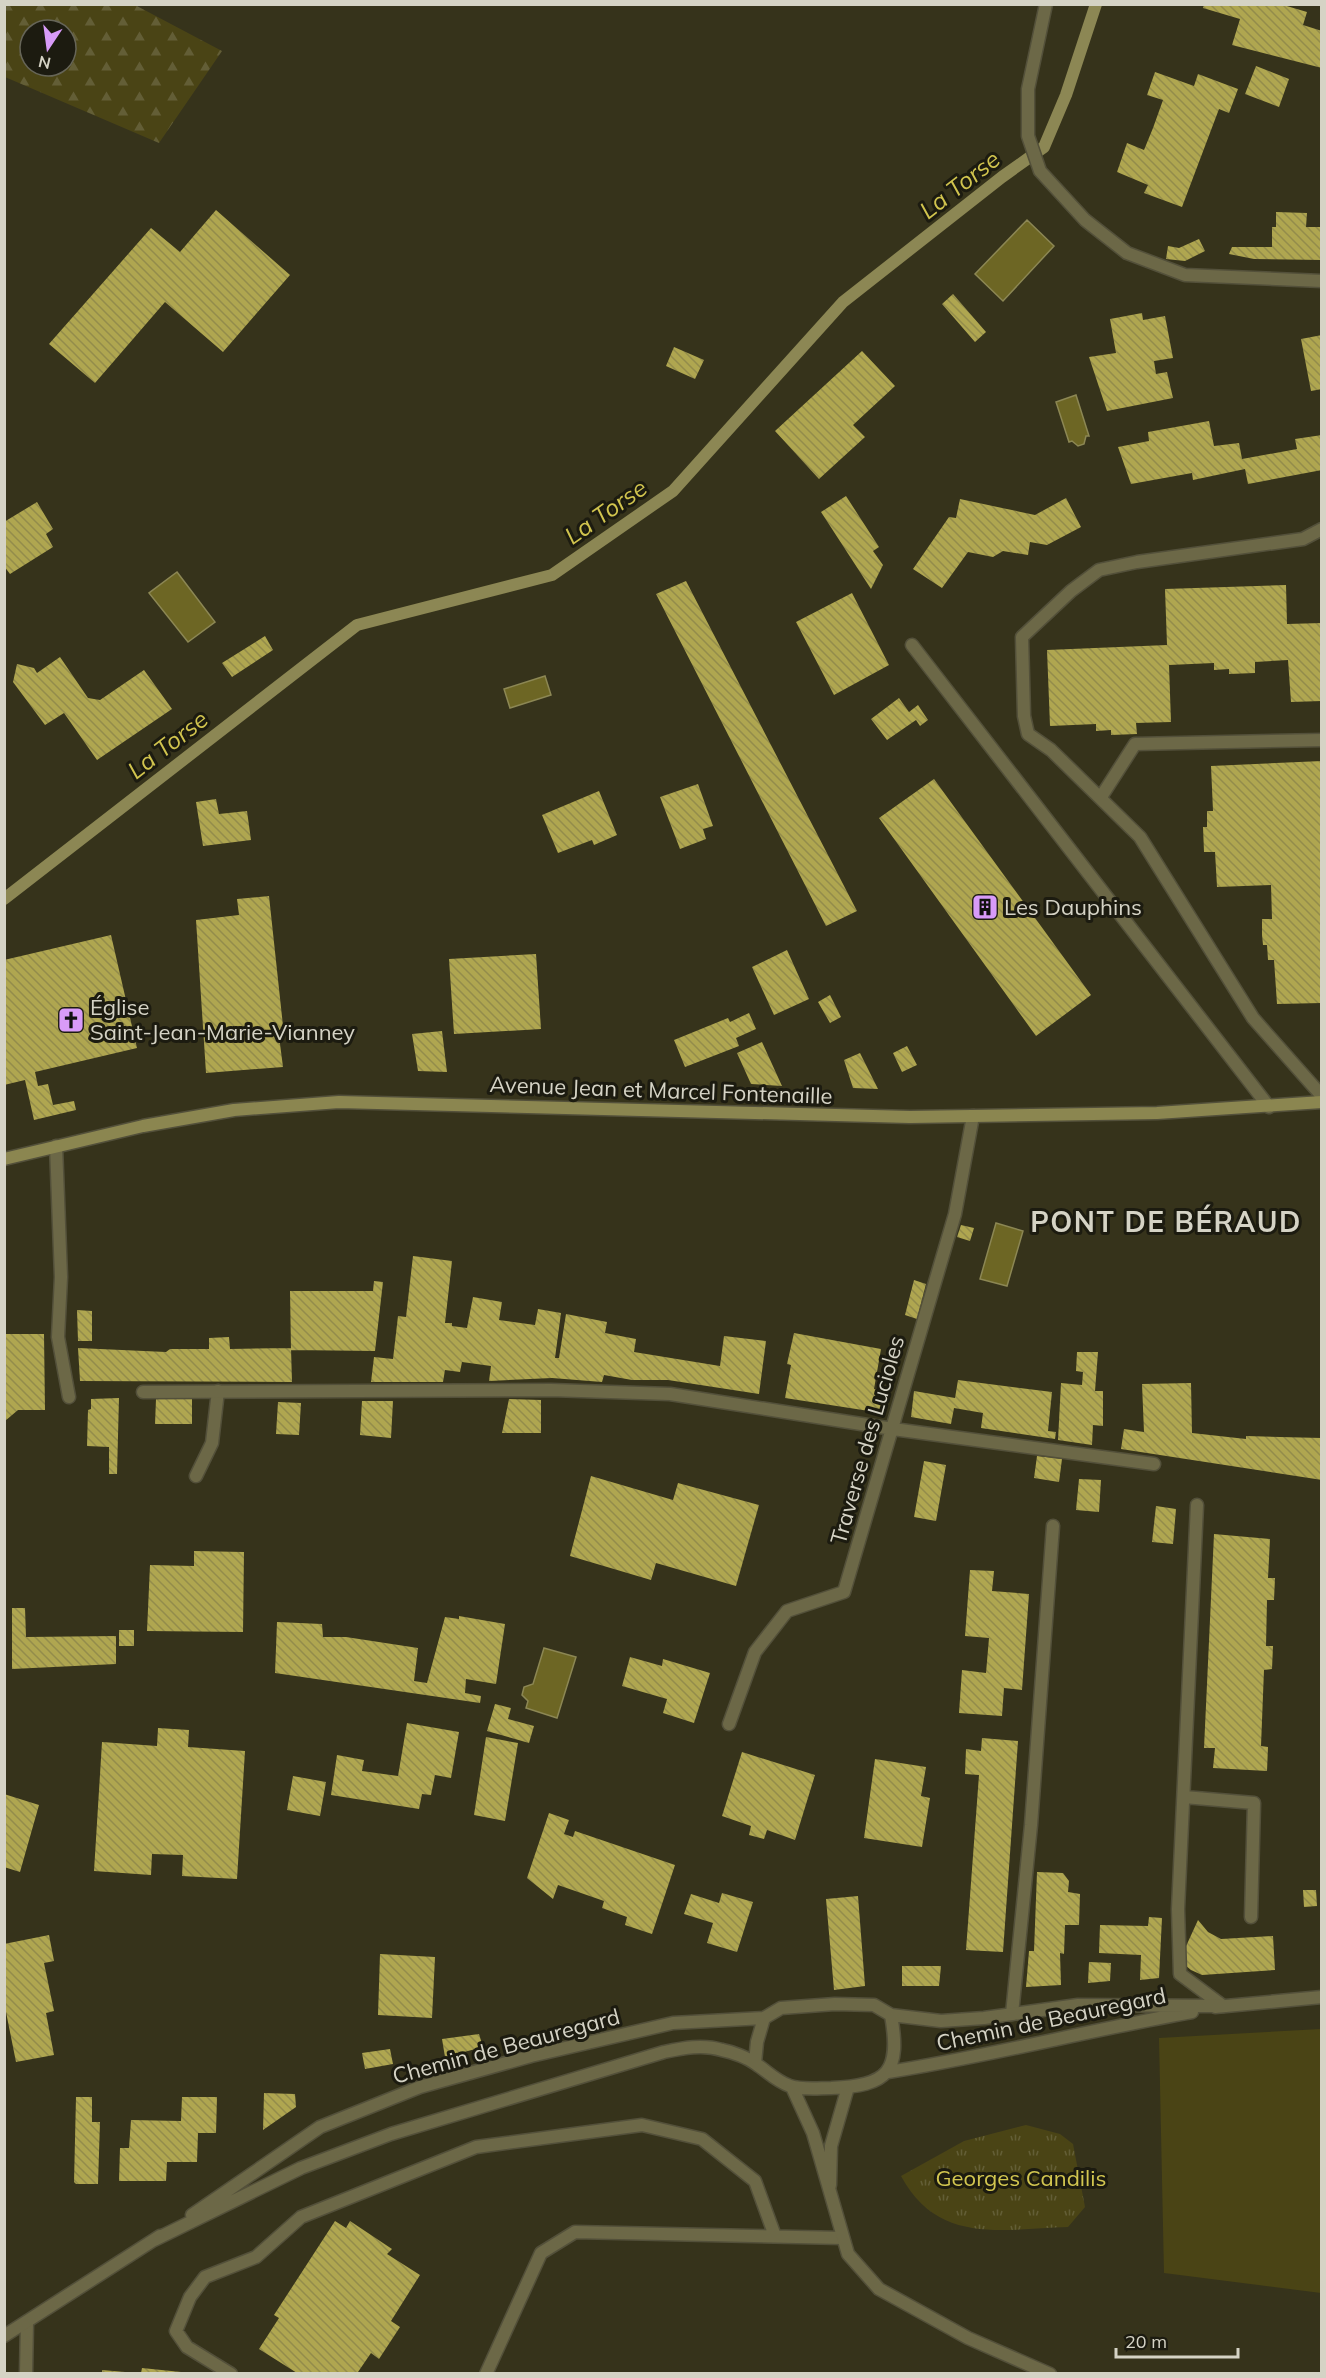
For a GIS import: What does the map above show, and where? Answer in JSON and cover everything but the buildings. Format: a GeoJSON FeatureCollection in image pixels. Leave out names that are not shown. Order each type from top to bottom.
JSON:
{"type":"FeatureCollection","features":[{"type":"Feature","properties":{"kind":"main road","name":"Avenue Jean et Marcel Fontenaille"},"geometry":{"type":"LineString","coordinates":[[4,1160],[143,1126],[234,1110],[339,1102],[864,1116],[972,1116],[1157,1113],[1322,1102]]}},
{"type":"Feature","properties":{"kind":"street"},"geometry":{"type":"LineString","coordinates":[[1046,4],[1028,89],[1028,136],[1040,171],[1085,220],[1127,253],[1185,275],[1322,280]]}},
{"type":"Feature","properties":{"kind":"street"},"geometry":{"type":"LineString","coordinates":[[1322,529],[1303,539],[1137,562],[1099,570],[1071,591],[1022,637],[1024,716],[1028,734],[1051,750],[1140,837],[1253,1018],[1322,1096]]}},
{"type":"Feature","properties":{"kind":"street"},"geometry":{"type":"LineString","coordinates":[[912,645],[1269,1107]]}},
{"type":"Feature","properties":{"kind":"street"},"geometry":{"type":"LineString","coordinates":[[1101,797],[1135,744],[1322,740]]}},
{"type":"Feature","properties":{"kind":"street","name":"Traverse des Lucioles"},"geometry":{"type":"LineString","coordinates":[[729,1724],[755,1652],[787,1611],[844,1592],[955,1214],[972,1116]]}},
{"type":"Feature","properties":{"kind":"street"},"geometry":{"type":"LineString","coordinates":[[56,1146],[61,1277],[58,1337],[69,1397]]}},
{"type":"Feature","properties":{"kind":"street"},"geometry":{"type":"LineString","coordinates":[[143,1392],[620,1390],[670,1394],[893,1429],[1154,1464]]}},
{"type":"Feature","properties":{"kind":"street"},"geometry":{"type":"LineString","coordinates":[[196,1476],[212,1443],[218,1391]]}},
{"type":"Feature","properties":{"kind":"street"},"geometry":{"type":"LineString","coordinates":[[1197,1505],[1178,1910],[1180,1974],[1223,2006]]}},
{"type":"Feature","properties":{"kind":"street"},"geometry":{"type":"LineString","coordinates":[[1012,2014],[1031,1825],[1053,1526]]}},
{"type":"Feature","properties":{"kind":"street"},"geometry":{"type":"LineString","coordinates":[[1184,1797],[1254,1803],[1251,1917]]}},
{"type":"Feature","properties":{"kind":"street","name":"Chemin de Beauregard"},"geometry":{"type":"LineString","coordinates":[[888,2072],[978,2058],[1096,2029],[1223,2006],[1322,1996]]}},
{"type":"Feature","properties":{"kind":"street"},"geometry":{"type":"LineString","coordinates":[[835,2004],[874,2005],[891,2015],[895,2041],[894,2057],[888,2072],[874,2082],[848,2087],[792,2087],[773,2078],[755,2062],[757,2042],[764,2018],[781,2008],[835,2004]]}},
{"type":"Feature","properties":{"kind":"street","name":"Chemin de Beauregard"},"geometry":{"type":"LineString","coordinates":[[891,2015],[941,2020],[1078,2005],[1223,2006]]}},
{"type":"Feature","properties":{"kind":"street","name":"Chemin de Beauregard"},"geometry":{"type":"LineString","coordinates":[[4,2336],[154,2240],[320,2127],[420,2087],[531,2056],[673,2023],[764,2018]]}},
{"type":"Feature","properties":{"kind":"street","name":"Chemin de Beauregard"},"geometry":{"type":"LineString","coordinates":[[154,2240],[301,2168],[381,2138],[664,2052],[690,2046],[722,2049],[755,2062]]}},
{"type":"Feature","properties":{"kind":"street"},"geometry":{"type":"LineString","coordinates":[[792,2087],[813,2133],[830,2199],[848,2254],[879,2289],[968,2338],[1050,2373]]}},
{"type":"Feature","properties":{"kind":"street"},"geometry":{"type":"LineString","coordinates":[[830,2199],[831,2146],[848,2087]]}},
{"type":"Feature","properties":{"kind":"street"},"geometry":{"type":"LineString","coordinates":[[231,2373],[188,2347],[176,2331],[190,2296],[205,2277],[256,2257],[301,2217],[476,2147],[642,2125],[702,2139],[755,2181],[775,2236]]}},
{"type":"Feature","properties":{"kind":"street"},"geometry":{"type":"LineString","coordinates":[[486,2373],[541,2253],[575,2232],[843,2238]]}},
{"type":"Feature","properties":{"kind":"street"},"geometry":{"type":"LineString","coordinates":[[26,2373],[27,2322]]}},
{"type":"Feature","properties":{"kind":"green space"},"geometry":{"type":"Polygon","coordinates":[[[5,4],[135,5],[222,51],[159,143],[5,77],[5,4]]]}},
{"type":"Feature","properties":{"kind":"green space"},"geometry":{"type":"Polygon","coordinates":[[[1321,2029],[1321,2293],[1164,2273],[1159,2038],[1321,2029]]]}},
{"type":"Feature","properties":{"kind":"green space","name":"Georges Candilis"},"geometry":{"type":"Polygon","coordinates":[[[1026,2125],[1060,2134],[1073,2144],[1085,2207],[1068,2227],[996,2230],[953,2223],[933,2213],[916,2198],[901,2176],[964,2141],[1026,2125]]]}},
{"type":"Feature","properties":{"kind":"shaded area"},"geometry":{"type":"Polygon","coordinates":[[[1027,220],[1054,246],[1003,301],[975,274],[1027,220]]]}},
{"type":"Feature","properties":{"kind":"shaded area"},"geometry":{"type":"Polygon","coordinates":[[[1076,395],[1089,436],[1086,436],[1084,444],[1078,446],[1072,441],[1069,442],[1056,402],[1076,395]]]}},
{"type":"Feature","properties":{"kind":"shaded area"},"geometry":{"type":"Polygon","coordinates":[[[177,572],[215,622],[188,642],[149,593],[177,572]]]}},
{"type":"Feature","properties":{"kind":"shaded area"},"geometry":{"type":"Polygon","coordinates":[[[545,676],[551,695],[510,708],[504,689],[545,676]]]}},
{"type":"Feature","properties":{"kind":"shaded area"},"geometry":{"type":"Polygon","coordinates":[[[996,1223],[1023,1231],[1007,1286],[980,1279],[996,1223]]]}},
{"type":"Feature","properties":{"kind":"shaded area"},"geometry":{"type":"Polygon","coordinates":[[[544,1648],[576,1657],[557,1718],[526,1708],[528,1701],[522,1695],[524,1687],[533,1684],[544,1648]]]}},
{"type":"Feature","properties":{"kind":"waterway","name":"La Torse"},"geometry":{"type":"LineString","coordinates":[[4,899],[357,625],[552,575],[673,491],[843,302],[1002,177],[1044,147],[1066,95],[1096,4]]}},
{"type":"Feature","properties":{"kind":"place","name":"Les Dauphins"},"geometry":{"type":"Point","coordinates":[985,907]}},
{"type":"Feature","properties":{"kind":"place","name":"Église Saint-Jean-Marie-Vianney"},"geometry":{"type":"Point","coordinates":[71,1020]}},
{"type":"Feature","properties":{"kind":"district","name":"PONT DE BÉRAUD"},"geometry":{"type":"Point","coordinates":[1166,1222]}}]}
